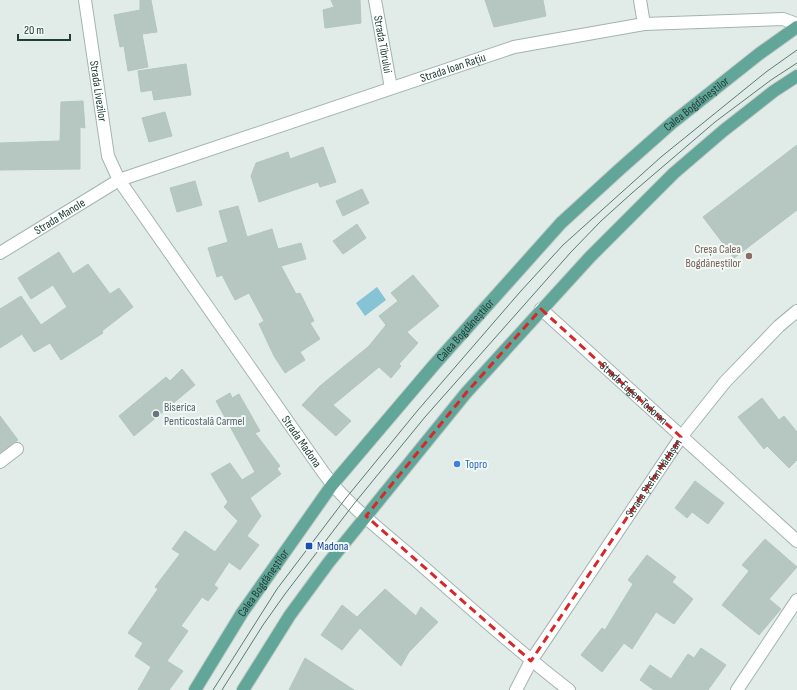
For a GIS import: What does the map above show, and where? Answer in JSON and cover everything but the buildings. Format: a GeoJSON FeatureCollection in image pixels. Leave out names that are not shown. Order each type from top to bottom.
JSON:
{"type":"FeatureCollection","features":[{"type":"Feature","properties":{"kind":"main road","name":"Calea Bogdăneștilor"},"geometry":{"type":"LineString","coordinates":[[195,690],[242,613],[332,485],[434,365],[561,223],[672,123],[759,54],[797,27]]}},
{"type":"Feature","properties":{"kind":"main road"},"geometry":{"type":"LineString","coordinates":[[242,690],[290,615],[329,562],[466,392],[541,309],[590,257],[674,173],[723,131],[774,91],[797,76]]}},
{"type":"Feature","properties":{"kind":"street","name":"Strada Livezilor"},"geometry":{"type":"LineString","coordinates":[[85,0],[108,156],[119,180]]}},
{"type":"Feature","properties":{"kind":"street","name":"Strada Tibrului"},"geometry":{"type":"LineString","coordinates":[[375,0],[391,88]]}},
{"type":"Feature","properties":{"kind":"street"},"geometry":{"type":"LineString","coordinates":[[640,0],[644,24]]}},
{"type":"Feature","properties":{"kind":"street","name":"Strada Ioan Rațiu"},"geometry":{"type":"LineString","coordinates":[[119,180],[514,47],[644,24],[783,19],[794,23],[797,27]]}},
{"type":"Feature","properties":{"kind":"street","name":"Strada Manole"},"geometry":{"type":"LineString","coordinates":[[0,253],[119,180]]}},
{"type":"Feature","properties":{"kind":"street","name":"Strada Madona"},"geometry":{"type":"LineString","coordinates":[[119,180],[332,485],[531,662],[569,690]]}},
{"type":"Feature","properties":{"kind":"street","name":"Strada Eugen Todoran"},"geometry":{"type":"LineString","coordinates":[[541,309],[797,541]]}},
{"type":"Feature","properties":{"kind":"street","name":"Strada Ștefan Nădășan"},"geometry":{"type":"LineString","coordinates":[[516,690],[531,662],[681,437],[725,382],[779,326],[797,311]]}},
{"type":"Feature","properties":{"kind":"street"},"geometry":{"type":"LineString","coordinates":[[0,462],[17,448]]}},
{"type":"Feature","properties":{"kind":"street"},"geometry":{"type":"LineString","coordinates":[[737,690],[797,600]]}},
{"type":"Feature","properties":{"kind":"highlighted area"},"geometry":{"type":"Polygon","coordinates":[[[541,309],[681,437],[531,661],[366,516],[466,393],[541,309]]]}},
{"type":"Feature","properties":{"kind":"water"},"geometry":{"type":"Polygon","coordinates":[[[377,287],[386,300],[365,316],[356,303],[377,287]]]}},
{"type":"Feature","properties":{"kind":"tram line"},"geometry":{"type":"LineString","coordinates":[[213,690],[277,589],[346,498],[418,410],[520,292],[563,245],[661,157],[766,72],[797,50]]}},
{"type":"Feature","properties":{"kind":"tram line"},"geometry":{"type":"LineString","coordinates":[[222,690],[263,625],[353,505],[425,417],[571,252],[601,221],[632,193],[715,122],[771,80],[797,63]]}},
{"type":"Feature","properties":{"kind":"place","name":"Creșa Calea Bogdăneștilor"},"geometry":{"type":"Point","coordinates":[749,256]}},
{"type":"Feature","properties":{"kind":"place","name":"Biserica Penticostală Carmel"},"geometry":{"type":"Point","coordinates":[156,414]}},
{"type":"Feature","properties":{"kind":"place","name":"Topro"},"geometry":{"type":"Point","coordinates":[457,464]}},
{"type":"Feature","properties":{"kind":"place","name":"Madona"},"geometry":{"type":"Point","coordinates":[309,546]}}]}
